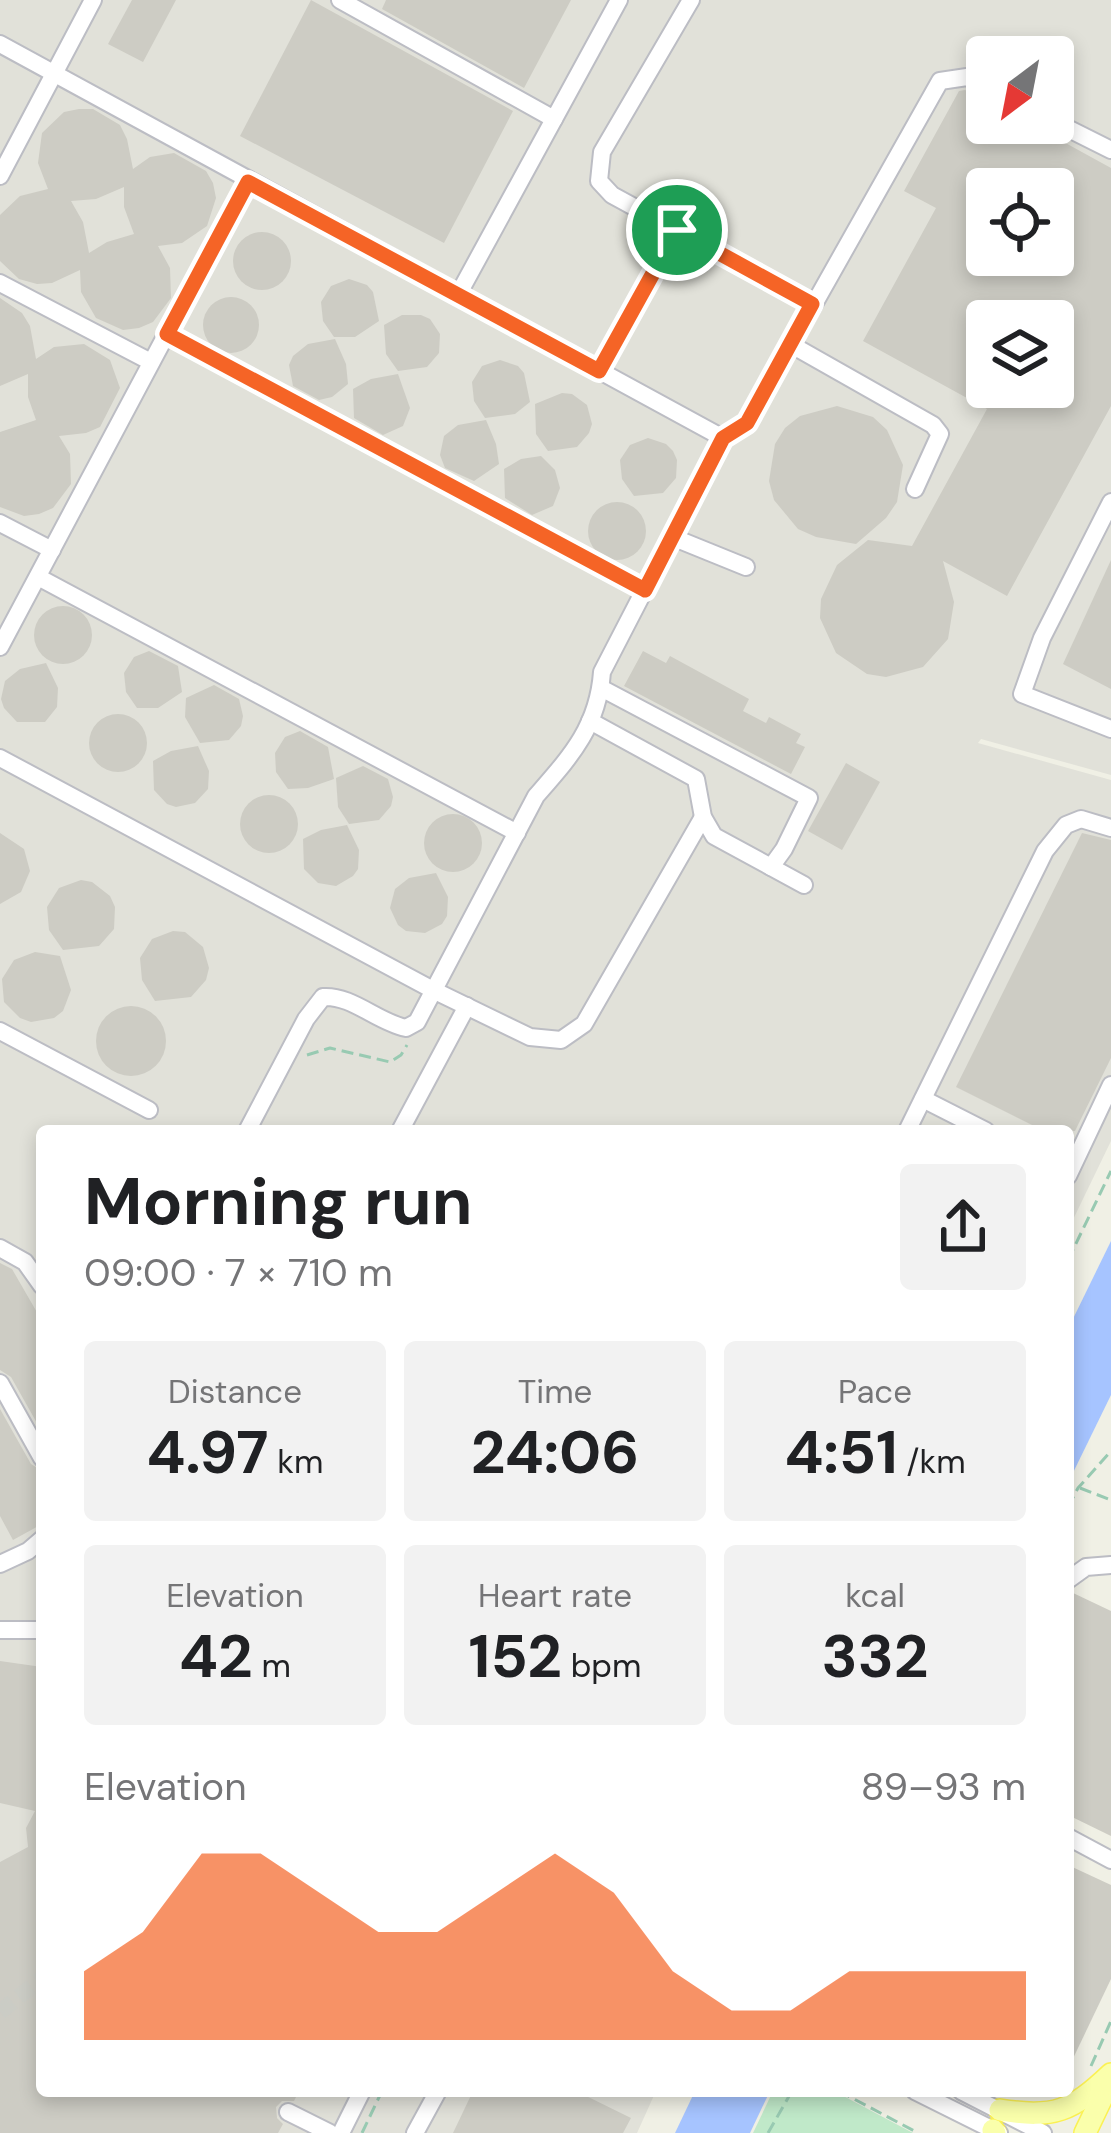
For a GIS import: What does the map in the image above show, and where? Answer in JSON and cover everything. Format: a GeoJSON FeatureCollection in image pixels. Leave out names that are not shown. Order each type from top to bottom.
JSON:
{"type":"FeatureCollection","features":[{"type":"Feature","properties":{"kind":"main road"},"geometry":{"type":"LineString","coordinates":[[997,2126],[1065,2110],[1111,2076]]}},
{"type":"Feature","properties":{"kind":"main road"},"geometry":{"type":"LineString","coordinates":[[1085,2133],[1111,2076]]}},
{"type":"Feature","properties":{"kind":"street"},"geometry":{"type":"LineString","coordinates":[[0,176],[93,0]]}},
{"type":"Feature","properties":{"kind":"street"},"geometry":{"type":"LineString","coordinates":[[339,0],[554,119]]}},
{"type":"Feature","properties":{"kind":"street"},"geometry":{"type":"LineString","coordinates":[[458,295],[619,0]]}},
{"type":"Feature","properties":{"kind":"street"},"geometry":{"type":"LineString","coordinates":[[691,0],[602,152],[599,181],[612,195],[812,304]]}},
{"type":"Feature","properties":{"kind":"street"},"geometry":{"type":"LineString","coordinates":[[0,44],[723,438]]}},
{"type":"Feature","properties":{"kind":"street"},"geometry":{"type":"LineString","coordinates":[[250,1125],[306,1019],[323,998],[336,997],[406,1028],[417,1022],[536,796],[563,770],[590,721],[602,673],[723,438],[747,423],[940,81],[966,76]]}},
{"type":"Feature","properties":{"kind":"street"},"geometry":{"type":"LineString","coordinates":[[1074,132],[1111,150]]}},
{"type":"Feature","properties":{"kind":"street"},"geometry":{"type":"LineString","coordinates":[[0,647],[248,182]]}},
{"type":"Feature","properties":{"kind":"street"},"geometry":{"type":"LineString","coordinates":[[599,371],[677,230]]}},
{"type":"Feature","properties":{"kind":"street"},"geometry":{"type":"LineString","coordinates":[[0,283],[151,362]]}},
{"type":"Feature","properties":{"kind":"street"},"geometry":{"type":"LineString","coordinates":[[167,334],[645,590]]}},
{"type":"Feature","properties":{"kind":"street"},"geometry":{"type":"LineString","coordinates":[[790,344],[933,424],[940,434],[915,489]]}},
{"type":"Feature","properties":{"kind":"street"},"geometry":{"type":"LineString","coordinates":[[1111,502],[1042,638],[1022,694],[1111,729]]}},
{"type":"Feature","properties":{"kind":"street"},"geometry":{"type":"LineString","coordinates":[[0,524],[52,550]]}},
{"type":"Feature","properties":{"kind":"street"},"geometry":{"type":"LineString","coordinates":[[672,537],[746,567]]}},
{"type":"Feature","properties":{"kind":"street"},"geometry":{"type":"LineString","coordinates":[[38,577],[517,832]]}},
{"type":"Feature","properties":{"kind":"street"},"geometry":{"type":"LineString","coordinates":[[601,688],[809,798],[771,866]]}},
{"type":"Feature","properties":{"kind":"street"},"geometry":{"type":"LineString","coordinates":[[590,721],[696,779],[703,817],[714,836],[804,885]]}},
{"type":"Feature","properties":{"kind":"street"},"geometry":{"type":"LineString","coordinates":[[0,758],[433,990],[530,1037],[561,1040],[584,1024],[703,817]]}},
{"type":"Feature","properties":{"kind":"street"},"geometry":{"type":"LineString","coordinates":[[910,1125],[1045,851],[1066,825],[1081,819],[1111,828]]}},
{"type":"Feature","properties":{"kind":"street"},"geometry":{"type":"LineString","coordinates":[[403,1125],[467,1006]]}},
{"type":"Feature","properties":{"kind":"street"},"geometry":{"type":"LineString","coordinates":[[0,1031],[149,1110]]}},
{"type":"Feature","properties":{"kind":"street"},"geometry":{"type":"LineString","coordinates":[[1074,1162],[1111,1085]]}},
{"type":"Feature","properties":{"kind":"street"},"geometry":{"type":"LineString","coordinates":[[923,1099],[974,1125]]}},
{"type":"Feature","properties":{"kind":"street"},"geometry":{"type":"LineString","coordinates":[[0,1248],[25,1262],[36,1278]]}},
{"type":"Feature","properties":{"kind":"street"},"geometry":{"type":"LineString","coordinates":[[0,1383],[36,1447]]}},
{"type":"Feature","properties":{"kind":"street"},"geometry":{"type":"LineString","coordinates":[[0,1564],[36,1544]]}},
{"type":"Feature","properties":{"kind":"street"},"geometry":{"type":"LineString","coordinates":[[1074,1576],[1086,1567],[1110,1563]]}},
{"type":"Feature","properties":{"kind":"street"},"geometry":{"type":"LineString","coordinates":[[1,1610],[6,1629],[36,1630]]}},
{"type":"Feature","properties":{"kind":"street"},"geometry":{"type":"LineString","coordinates":[[1074,1840],[1111,1860]]}},
{"type":"Feature","properties":{"kind":"street"},"geometry":{"type":"LineString","coordinates":[[341,2133],[359,2097]]}},
{"type":"Feature","properties":{"kind":"street"},"geometry":{"type":"LineString","coordinates":[[415,2133],[435,2097]]}},
{"type":"Feature","properties":{"kind":"street"},"geometry":{"type":"LineString","coordinates":[[929,2097],[997,2126],[1043,2133]]}},
{"type":"Feature","properties":{"kind":"street"},"geometry":{"type":"LineString","coordinates":[[967,2097],[997,2126]]}},
{"type":"Feature","properties":{"kind":"street"},"geometry":{"type":"LineString","coordinates":[[288,2112],[330,2133]]}},
{"type":"Feature","properties":{"kind":"path"},"geometry":{"type":"LineString","coordinates":[[284,1062],[330,1048],[390,1062],[409,1041]]}},
{"type":"Feature","properties":{"kind":"path"},"geometry":{"type":"LineString","coordinates":[[1074,1248],[1111,1172]]}},
{"type":"Feature","properties":{"kind":"path"},"geometry":{"type":"LineString","coordinates":[[1074,1495],[1111,1451]]}},
{"type":"Feature","properties":{"kind":"path"},"geometry":{"type":"LineString","coordinates":[[1078,1487],[1111,1499]]}},
{"type":"Feature","properties":{"kind":"path"},"geometry":{"type":"LineString","coordinates":[[1087,2073],[1111,2021]]}},
{"type":"Feature","properties":{"kind":"path"},"geometry":{"type":"LineString","coordinates":[[362,2133],[379,2097]]}},
{"type":"Feature","properties":{"kind":"path"},"geometry":{"type":"LineString","coordinates":[[768,2133],[789,2097]]}},
{"type":"Feature","properties":{"kind":"path"},"geometry":{"type":"LineString","coordinates":[[850,2097],[918,2133]]}},
{"type":"Feature","properties":{"kind":"shaded area"},"geometry":{"type":"Polygon","coordinates":[[[0,0],[1111,0],[1111,775],[981,739],[978,743],[1111,780],[1111,1141],[1074,1218],[1074,1125],[36,1125],[36,2097],[653,2097],[637,2133],[0,2133],[0,0]]]}},
{"type":"Feature","properties":{"kind":"green space"},"geometry":{"type":"Polygon","coordinates":[[[770,2097],[845,2097],[913,2133],[753,2133],[770,2097]]]}},
{"type":"Feature","properties":{"kind":"water"},"geometry":{"type":"Polygon","coordinates":[[[1111,1241],[1111,1395],[1074,1471],[1074,1317],[1111,1241]]]}},
{"type":"Feature","properties":{"kind":"water"},"geometry":{"type":"Polygon","coordinates":[[[692,2097],[767,2097],[750,2133],[675,2133],[692,2097]]]}},
{"type":"Feature","properties":{"kind":"building"},"geometry":{"type":"Polygon","coordinates":[[[132,0],[176,0],[143,62],[108,44],[132,0]]]}},
{"type":"Feature","properties":{"kind":"building"},"geometry":{"type":"Polygon","coordinates":[[[311,0],[513,111],[444,243],[240,136],[311,0]]]}},
{"type":"Feature","properties":{"kind":"building"},"geometry":{"type":"Polygon","coordinates":[[[386,0],[571,0],[524,88],[382,9],[386,0]]]}},
{"type":"Feature","properties":{"kind":"building"},"geometry":{"type":"Polygon","coordinates":[[[965,90],[966,144],[1067,144],[1111,168],[1111,406],[1007,596],[943,561],[954,602],[948,639],[923,667],[886,677],[867,674],[836,653],[820,618],[821,599],[837,565],[868,540],[912,546],[985,408],[1074,408],[1074,300],[966,300],[966,397],[863,341],[936,208],[904,191],[959,91],[965,90]]]}},
{"type":"Feature","properties":{"kind":"building"},"geometry":{"type":"Polygon","coordinates":[[[93,109],[120,125],[133,169],[150,157],[174,153],[206,171],[213,183],[216,198],[207,226],[182,243],[158,246],[170,268],[171,298],[153,322],[139,328],[123,330],[96,318],[81,292],[80,270],[52,283],[37,284],[19,279],[0,261],[0,215],[20,196],[48,189],[38,163],[42,133],[64,112],[93,109]],[[124,187],[96,199],[71,201],[83,222],[89,253],[134,234],[124,207],[124,187]]]}},
{"type":"Feature","properties":{"kind":"building"},"geometry":{"type":"Polygon","coordinates":[[[262,232],[283,240],[291,261],[283,282],[262,290],[241,282],[233,261],[241,240],[262,232]]]}},
{"type":"Feature","properties":{"kind":"building"},"geometry":{"type":"Polygon","coordinates":[[[349,279],[373,292],[379,321],[355,337],[334,337],[323,321],[321,302],[331,286],[349,279]]]}},
{"type":"Feature","properties":{"kind":"building"},"geometry":{"type":"Polygon","coordinates":[[[231,297],[251,305],[259,325],[251,345],[231,353],[211,345],[203,325],[211,305],[231,297]]]}},
{"type":"Feature","properties":{"kind":"building"},"geometry":{"type":"Polygon","coordinates":[[[0,298],[22,313],[30,326],[36,359],[54,347],[84,344],[110,360],[120,388],[100,427],[59,436],[70,454],[71,484],[53,508],[39,514],[24,516],[0,507],[0,432],[36,420],[28,397],[28,374],[0,386],[0,298]]]}},
{"type":"Feature","properties":{"kind":"building"},"geometry":{"type":"Polygon","coordinates":[[[402,315],[430,319],[440,334],[439,353],[427,367],[398,371],[386,354],[384,325],[402,315]]]}},
{"type":"Feature","properties":{"kind":"building"},"geometry":{"type":"Polygon","coordinates":[[[335,339],[346,364],[348,384],[332,397],[319,400],[293,386],[289,365],[308,344],[335,339]]]}},
{"type":"Feature","properties":{"kind":"building"},"geometry":{"type":"Polygon","coordinates":[[[500,360],[524,373],[530,402],[515,414],[485,418],[474,401],[472,382],[482,366],[500,360]]]}},
{"type":"Feature","properties":{"kind":"building"},"geometry":{"type":"Polygon","coordinates":[[[398,374],[410,408],[403,426],[383,435],[354,418],[353,389],[371,379],[398,374]]]}},
{"type":"Feature","properties":{"kind":"building"},"geometry":{"type":"Polygon","coordinates":[[[562,393],[587,405],[592,424],[577,447],[548,451],[536,434],[535,404],[562,393]]]}},
{"type":"Feature","properties":{"kind":"building"},"geometry":{"type":"Polygon","coordinates":[[[837,406],[873,417],[887,430],[903,465],[897,502],[856,544],[798,529],[774,500],[769,481],[775,444],[785,428],[800,416],[837,406]]]}},
{"type":"Feature","properties":{"kind":"building"},"geometry":{"type":"Polygon","coordinates":[[[486,420],[499,464],[474,481],[445,468],[440,455],[444,436],[458,425],[486,420]]]}},
{"type":"Feature","properties":{"kind":"building"},"geometry":{"type":"Polygon","coordinates":[[[648,438],[673,451],[676,478],[663,493],[634,496],[622,479],[620,460],[630,445],[648,438]]]}},
{"type":"Feature","properties":{"kind":"building"},"geometry":{"type":"Polygon","coordinates":[[[541,456],[555,470],[560,488],[553,506],[532,515],[505,498],[504,469],[521,459],[541,456]]]}},
{"type":"Feature","properties":{"kind":"building"},"geometry":{"type":"Polygon","coordinates":[[[617,502],[637,511],[646,531],[637,551],[617,560],[597,551],[588,531],[597,511],[617,502]]]}},
{"type":"Feature","properties":{"kind":"building"},"geometry":{"type":"Polygon","coordinates":[[[1111,560],[1111,689],[1063,664],[1111,560]]]}},
{"type":"Feature","properties":{"kind":"building"},"geometry":{"type":"Polygon","coordinates":[[[63,606],[83,615],[92,635],[83,655],[63,664],[43,655],[34,635],[43,615],[63,606]]]}},
{"type":"Feature","properties":{"kind":"building"},"geometry":{"type":"Polygon","coordinates":[[[149,651],[178,666],[182,692],[158,708],[137,708],[126,692],[124,673],[134,657],[149,651]]]}},
{"type":"Feature","properties":{"kind":"building"},"geometry":{"type":"Polygon","coordinates":[[[643,651],[666,663],[670,656],[749,699],[743,711],[766,723],[769,717],[801,734],[796,743],[805,747],[791,774],[624,686],[643,651]]]}},
{"type":"Feature","properties":{"kind":"building"},"geometry":{"type":"Polygon","coordinates":[[[46,663],[58,688],[57,707],[45,722],[17,722],[1,699],[5,681],[20,669],[46,663]]]}},
{"type":"Feature","properties":{"kind":"building"},"geometry":{"type":"Polygon","coordinates":[[[214,685],[239,699],[241,726],[229,740],[200,743],[185,717],[186,698],[214,685]]]}},
{"type":"Feature","properties":{"kind":"building"},"geometry":{"type":"Polygon","coordinates":[[[118,714],[139,722],[147,743],[139,764],[118,772],[97,764],[89,743],[97,722],[118,714]]]}},
{"type":"Feature","properties":{"kind":"building"},"geometry":{"type":"Polygon","coordinates":[[[300,731],[328,747],[334,779],[288,789],[276,772],[275,753],[285,737],[300,731]]]}},
{"type":"Feature","properties":{"kind":"building"},"geometry":{"type":"Polygon","coordinates":[[[198,746],[209,771],[208,789],[195,803],[167,804],[154,790],[153,761],[171,751],[198,746]]]}},
{"type":"Feature","properties":{"kind":"building"},"geometry":{"type":"Polygon","coordinates":[[[846,763],[880,782],[842,850],[808,831],[846,763]]]}},
{"type":"Feature","properties":{"kind":"building"},"geometry":{"type":"Polygon","coordinates":[[[363,766],[388,779],[391,806],[379,820],[349,824],[338,807],[336,778],[363,766]]]}},
{"type":"Feature","properties":{"kind":"building"},"geometry":{"type":"Polygon","coordinates":[[[269,795],[290,803],[298,824],[290,845],[269,853],[248,845],[240,824],[248,803],[269,795]]]}},
{"type":"Feature","properties":{"kind":"building"},"geometry":{"type":"Polygon","coordinates":[[[453,814],[473,823],[482,843],[473,863],[453,872],[433,863],[424,843],[433,823],[453,814]]]}},
{"type":"Feature","properties":{"kind":"building"},"geometry":{"type":"Polygon","coordinates":[[[347,825],[359,850],[358,869],[336,886],[318,883],[304,869],[303,839],[347,825]]]}},
{"type":"Feature","properties":{"kind":"building"},"geometry":{"type":"Polygon","coordinates":[[[0,833],[24,849],[30,871],[21,892],[0,904],[0,833]]]}},
{"type":"Feature","properties":{"kind":"building"},"geometry":{"type":"Polygon","coordinates":[[[1082,833],[1111,840],[1111,1058],[1075,1131],[1074,1125],[1032,1125],[956,1087],[1082,833]]]}},
{"type":"Feature","properties":{"kind":"building"},"geometry":{"type":"Polygon","coordinates":[[[436,873],[448,897],[447,916],[425,933],[406,931],[390,908],[395,889],[409,878],[436,873]]]}},
{"type":"Feature","properties":{"kind":"building"},"geometry":{"type":"Polygon","coordinates":[[[81,880],[110,896],[115,907],[114,929],[99,946],[63,950],[49,930],[47,907],[59,888],[81,880]]]}},
{"type":"Feature","properties":{"kind":"building"},"geometry":{"type":"Polygon","coordinates":[[[185,932],[203,947],[209,968],[206,980],[191,997],[155,1001],[142,980],[140,958],[152,939],[185,932]]]}},
{"type":"Feature","properties":{"kind":"building"},"geometry":{"type":"Polygon","coordinates":[[[35,952],[60,956],[71,990],[63,1011],[54,1018],[31,1022],[4,1002],[2,979],[14,960],[35,952]]]}},
{"type":"Feature","properties":{"kind":"building"},"geometry":{"type":"Polygon","coordinates":[[[131,1006],[156,1016],[166,1041],[156,1066],[131,1076],[106,1066],[96,1041],[106,1016],[131,1006]]]}},
{"type":"Feature","properties":{"kind":"building"},"geometry":{"type":"Polygon","coordinates":[[[0,1263],[12,1269],[36,1311],[36,1421],[11,1377],[0,1370],[0,1263]]]}},
{"type":"Feature","properties":{"kind":"building"},"geometry":{"type":"Polygon","coordinates":[[[0,1409],[36,1467],[36,1527],[13,1540],[0,1516],[0,1409]]]}},
{"type":"Feature","properties":{"kind":"building"},"geometry":{"type":"Polygon","coordinates":[[[1074,1593],[1111,1611],[1111,1836],[1074,1818],[1074,1593]]]}},
{"type":"Feature","properties":{"kind":"building"},"geometry":{"type":"Polygon","coordinates":[[[0,1661],[36,1666],[36,2097],[296,2097],[276,2107],[283,2124],[278,2133],[0,2133],[0,1862],[28,1847],[26,1828],[35,1811],[0,1803],[0,1661]]]}},
{"type":"Feature","properties":{"kind":"building"},"geometry":{"type":"Polygon","coordinates":[[[1074,1868],[1111,1885],[1111,1979],[1074,2056],[1074,1868]]]}},
{"type":"Feature","properties":{"kind":"building"},"geometry":{"type":"Polygon","coordinates":[[[470,2097],[588,2097],[631,2118],[623,2133],[453,2133],[470,2097]]]}},
{"type":"Feature","properties":{"kind":"tunnel"},"geometry":{"type":"LineString","coordinates":[[0,2012],[36,1983]]}},
{"type":"Feature","properties":{"kind":"route"},"geometry":{"type":"LineString","coordinates":[[248,182],[599,371],[677,230],[812,304],[747,423],[723,438],[645,590],[167,334],[248,182]]}}]}
